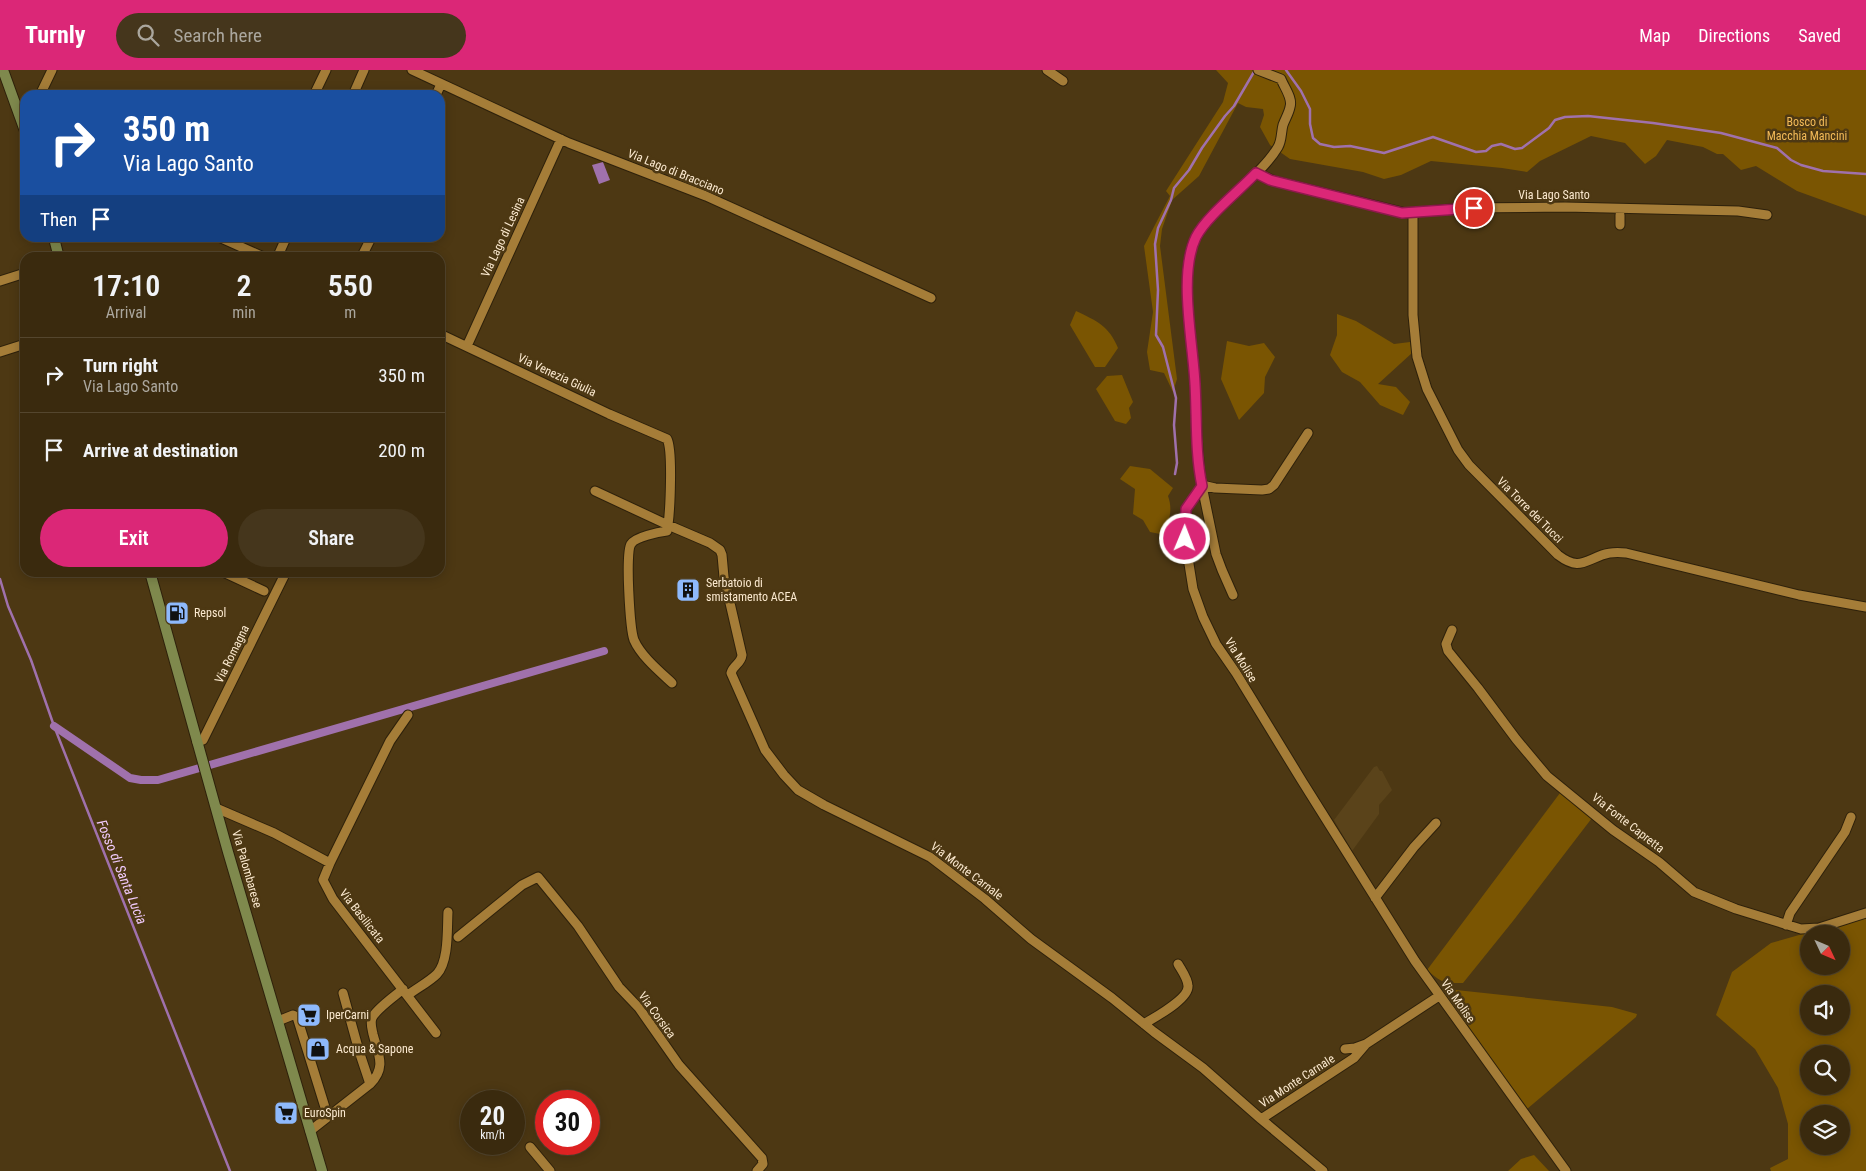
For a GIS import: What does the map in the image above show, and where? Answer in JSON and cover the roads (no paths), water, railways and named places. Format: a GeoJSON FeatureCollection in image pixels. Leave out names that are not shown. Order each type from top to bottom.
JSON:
{"type":"FeatureCollection","features":[{"type":"Feature","properties":{"kind":"main road"},"geometry":{"type":"LineString","coordinates":[[3,70],[20,115]]}},
{"type":"Feature","properties":{"kind":"main road","name":"Via Palombarese"},"geometry":{"type":"LineString","coordinates":[[151,577],[206,774],[322,1171]]}},
{"type":"Feature","properties":{"kind":"street"},"geometry":{"type":"LineString","coordinates":[[42,90],[52,70]]}},
{"type":"Feature","properties":{"kind":"street"},"geometry":{"type":"LineString","coordinates":[[316,90],[326,70]]}},
{"type":"Feature","properties":{"kind":"street"},"geometry":{"type":"LineString","coordinates":[[355,90],[364,70]]}},
{"type":"Feature","properties":{"kind":"street","name":"Via Lago di Bracciano"},"geometry":{"type":"LineString","coordinates":[[412,70],[561,139],[706,196],[931,298]]}},
{"type":"Feature","properties":{"kind":"street"},"geometry":{"type":"LineString","coordinates":[[1048,70],[1063,80]]}},
{"type":"Feature","properties":{"kind":"street"},"geometry":{"type":"LineString","coordinates":[[1234,595],[1216,554],[1197,463],[1195,383],[1188,284],[1189,262],[1193,244],[1201,229],[1256,173],[1280,145],[1290,99],[1281,79],[1268,72],[1259,71]]}},
{"type":"Feature","properties":{"kind":"street"},"geometry":{"type":"LineString","coordinates":[[438,90],[441,84]]}},
{"type":"Feature","properties":{"kind":"street","name":"Via Lago di Lesina"},"geometry":{"type":"LineString","coordinates":[[467,346],[561,139]]}},
{"type":"Feature","properties":{"kind":"street","name":"Via Lago Santo"},"geometry":{"type":"LineString","coordinates":[[1256,173],[1284,184],[1399,212],[1413,213],[1468,208],[1565,207],[1738,212],[1767,215]]}},
{"type":"Feature","properties":{"kind":"street","name":"Via Torre dei Tucci"},"geometry":{"type":"LineString","coordinates":[[1413,213],[1413,329],[1417,357],[1427,389],[1458,450],[1469,465],[1558,556],[1568,562],[1579,564],[1606,554],[1626,553],[1798,595],[1866,607]]}},
{"type":"Feature","properties":{"kind":"street"},"geometry":{"type":"LineString","coordinates":[[1620,215],[1620,225]]}},
{"type":"Feature","properties":{"kind":"street"},"geometry":{"type":"LineString","coordinates":[[230,242],[252,252]]}},
{"type":"Feature","properties":{"kind":"street"},"geometry":{"type":"LineString","coordinates":[[0,281],[20,275]]}},
{"type":"Feature","properties":{"kind":"street","name":"Via Venezia Giulia"},"geometry":{"type":"LineString","coordinates":[[445,336],[668,440],[668,528]]}},
{"type":"Feature","properties":{"kind":"street"},"geometry":{"type":"LineString","coordinates":[[0,352],[20,346]]}},
{"type":"Feature","properties":{"kind":"street"},"geometry":{"type":"LineString","coordinates":[[1202,486],[1268,489],[1277,481],[1308,433]]}},
{"type":"Feature","properties":{"kind":"street","name":"Via Molise"},"geometry":{"type":"LineString","coordinates":[[1202,486],[1186,509],[1185,530],[1193,589],[1202,617],[1216,644],[1236,672],[1375,898],[1439,996],[1566,1171]]}},
{"type":"Feature","properties":{"kind":"street","name":"Via Monte Carnale"},"geometry":{"type":"LineString","coordinates":[[595,491],[668,528],[710,542],[721,552],[724,577],[741,650],[740,661],[732,669],[731,673],[765,750],[792,784],[813,799],[930,857],[1032,939],[1203,1068],[1261,1119],[1354,1058],[1366,1044],[1439,996]]}},
{"type":"Feature","properties":{"kind":"street"},"geometry":{"type":"LineString","coordinates":[[668,528],[632,542],[629,549],[628,568],[630,622],[634,639],[642,653],[672,684]]}},
{"type":"Feature","properties":{"kind":"street"},"geometry":{"type":"LineString","coordinates":[[234,577],[264,591]]}},
{"type":"Feature","properties":{"kind":"street","name":"Via Romagna"},"geometry":{"type":"LineString","coordinates":[[197,742],[203,740],[284,577]]}},
{"type":"Feature","properties":{"kind":"street","name":"Via Fonte Capretta"},"geometry":{"type":"LineString","coordinates":[[1452,630],[1446,644],[1448,651],[1516,739],[1552,781],[1613,830],[1659,862],[1694,892],[1736,909],[1801,930],[1813,929],[1866,913]]}},
{"type":"Feature","properties":{"kind":"street"},"geometry":{"type":"LineString","coordinates":[[216,808],[266,829],[330,863],[390,741],[408,715]]}},
{"type":"Feature","properties":{"kind":"street"},"geometry":{"type":"LineString","coordinates":[[1786,925],[1790,913],[1845,832],[1851,817]]}},
{"type":"Feature","properties":{"kind":"street"},"geometry":{"type":"LineString","coordinates":[[1375,898],[1414,847],[1436,822]]}},
{"type":"Feature","properties":{"kind":"street","name":"Via Basilicata"},"geometry":{"type":"LineString","coordinates":[[330,863],[323,880],[333,899],[436,1033]]}},
{"type":"Feature","properties":{"kind":"street","name":"Via Corsica"},"geometry":{"type":"LineString","coordinates":[[458,937],[522,885],[538,877],[578,926],[619,987],[639,1008],[679,1066],[762,1158],[763,1162],[757,1171]]}},
{"type":"Feature","properties":{"kind":"street"},"geometry":{"type":"LineString","coordinates":[[310,1131],[370,1084],[378,1075],[381,1067],[371,1027],[372,1018],[405,992],[431,979],[442,967],[446,950],[448,912]]}},
{"type":"Feature","properties":{"kind":"street"},"geometry":{"type":"LineString","coordinates":[[1144,1024],[1187,993],[1188,984],[1178,964]]}},
{"type":"Feature","properties":{"kind":"street"},"geometry":{"type":"LineString","coordinates":[[343,993],[370,1084]]}},
{"type":"Feature","properties":{"kind":"street"},"geometry":{"type":"LineString","coordinates":[[278,1021],[293,1015],[297,1017],[328,1117]]}},
{"type":"Feature","properties":{"kind":"street"},"geometry":{"type":"LineString","coordinates":[[1345,1049],[1366,1044]]}},
{"type":"Feature","properties":{"kind":"street"},"geometry":{"type":"LineString","coordinates":[[1261,1119],[1323,1171]]}},
{"type":"Feature","properties":{"kind":"street"},"geometry":{"type":"LineString","coordinates":[[530,1147],[550,1171]]}},
{"type":"Feature","properties":{"kind":"waterway"},"geometry":{"type":"LineString","coordinates":[[1175,474],[1177,463],[1174,425],[1176,398],[1163,347],[1156,335],[1158,290],[1155,244],[1158,228],[1171,200],[1174,188],[1234,106],[1255,70]]}},
{"type":"Feature","properties":{"kind":"waterway"},"geometry":{"type":"LineString","coordinates":[[1286,70],[1301,91],[1310,109],[1310,124],[1313,138],[1320,144],[1334,147],[1350,146],[1384,153],[1433,137],[1476,152],[1486,151],[1492,146],[1501,144],[1515,149],[1522,148],[1549,128],[1555,120],[1565,117],[1588,116],[1721,133],[1777,148],[1791,160],[1801,165],[1823,171],[1866,174]]}},
{"type":"Feature","properties":{"kind":"waterway","name":"Fosso di Santa Lucia"},"geometry":{"type":"LineString","coordinates":[[0,579],[8,606],[31,660],[54,726],[230,1171]]}},
{"type":"Feature","properties":{"kind":"waterway"},"geometry":{"type":"LineString","coordinates":[[54,726],[130,778],[158,780],[604,651]]}},
{"type":"Feature","properties":{"kind":"place","name":"Serbatoio di smistamento ACEA"},"geometry":{"type":"Point","coordinates":[688,590]}},
{"type":"Feature","properties":{"kind":"place","name":"Repsol"},"geometry":{"type":"Point","coordinates":[177,613]}},
{"type":"Feature","properties":{"kind":"place","name":"IperCarni"},"geometry":{"type":"Point","coordinates":[309,1015]}},
{"type":"Feature","properties":{"kind":"place","name":"Acqua & Sapone"},"geometry":{"type":"Point","coordinates":[318,1049]}},
{"type":"Feature","properties":{"kind":"place","name":"EuroSpin"},"geometry":{"type":"Point","coordinates":[286,1113]}},
{"type":"Feature","properties":{"kind":"park label","name":"Bosco di Macchia Mancini"},"geometry":{"type":"Point","coordinates":[1807,129]}}]}
